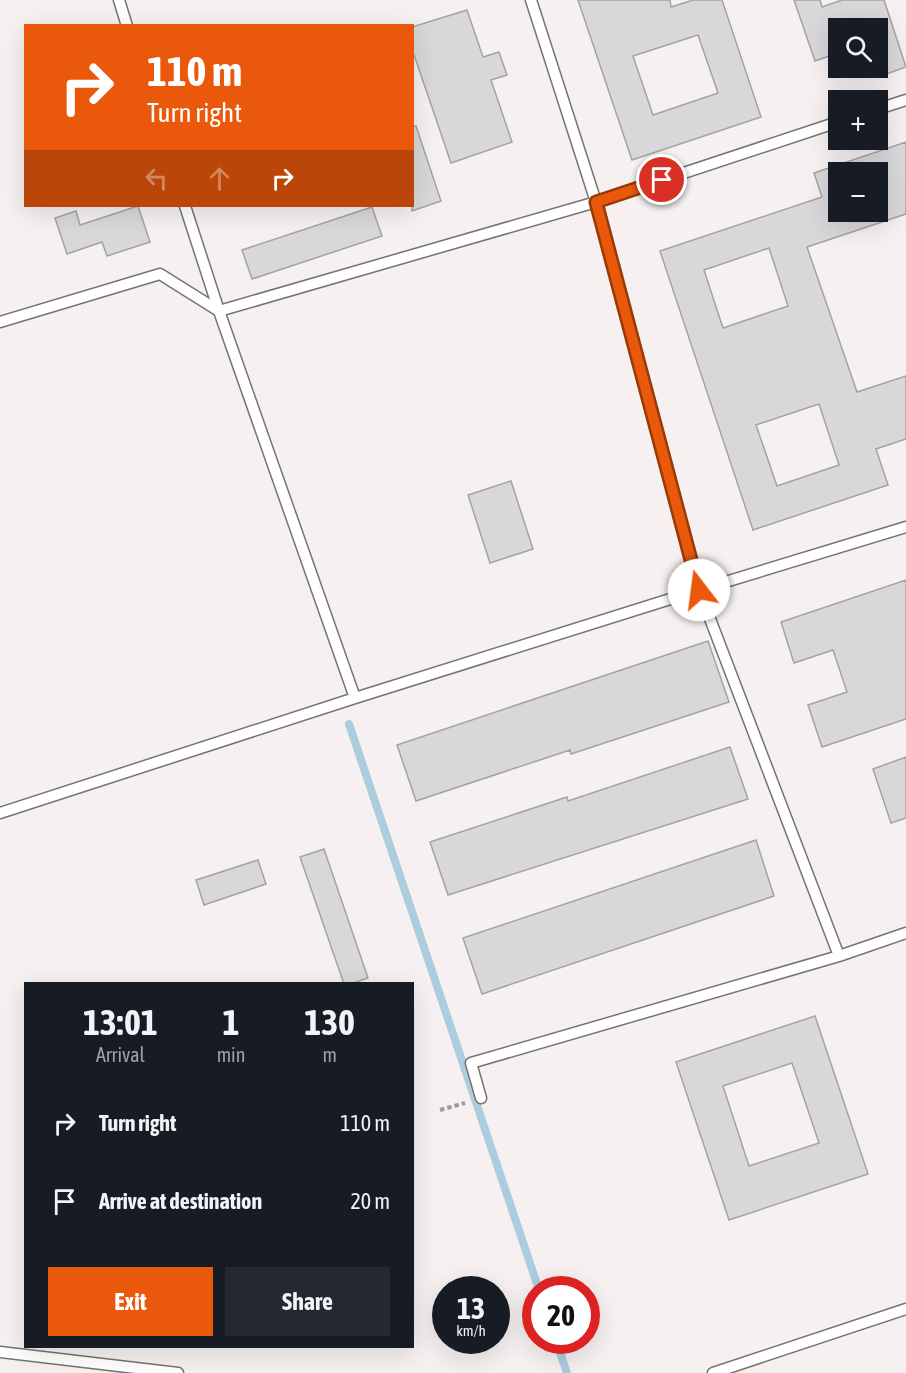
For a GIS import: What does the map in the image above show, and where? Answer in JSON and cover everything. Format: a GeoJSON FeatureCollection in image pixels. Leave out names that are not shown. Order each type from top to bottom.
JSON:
{"type":"FeatureCollection","features":[{"type":"Feature","properties":{"kind":"lane"},"geometry":{"type":"LineString","coordinates":[[119,0],[126,24]]}},
{"type":"Feature","properties":{"kind":"lane"},"geometry":{"type":"LineString","coordinates":[[531,0],[596,202],[699,590],[840,956]]}},
{"type":"Feature","properties":{"kind":"lane"},"geometry":{"type":"LineString","coordinates":[[888,106],[906,100]]}},
{"type":"Feature","properties":{"kind":"lane"},"geometry":{"type":"LineString","coordinates":[[0,322],[160,274],[219,311],[596,202],[828,125]]}},
{"type":"Feature","properties":{"kind":"lane"},"geometry":{"type":"LineString","coordinates":[[185,207],[219,311],[355,698]]}},
{"type":"Feature","properties":{"kind":"lane"},"geometry":{"type":"LineString","coordinates":[[0,813],[355,698],[906,526]]}},
{"type":"Feature","properties":{"kind":"lane"},"geometry":{"type":"LineString","coordinates":[[481,1098],[471,1063],[840,956],[906,933]]}},
{"type":"Feature","properties":{"kind":"lane"},"geometry":{"type":"LineString","coordinates":[[713,1373],[906,1309]]}},
{"type":"Feature","properties":{"kind":"lane"},"geometry":{"type":"LineString","coordinates":[[0,1352],[178,1373]]}},
{"type":"Feature","properties":{"kind":"path"},"geometry":{"type":"LineString","coordinates":[[440,1110],[481,1098]]}},
{"type":"Feature","properties":{"kind":"building"},"geometry":{"type":"Polygon","coordinates":[[[578,0],[670,0],[671,7],[693,0],[722,0],[761,117],[632,160],[578,0]],[[698,35],[633,56],[653,115],[718,93],[698,35]]]}},
{"type":"Feature","properties":{"kind":"building"},"geometry":{"type":"Polygon","coordinates":[[[794,0],[820,0],[822,7],[842,0],[884,0],[906,67],[888,73],[888,18],[828,18],[828,56],[815,61],[794,0]]]}},
{"type":"Feature","properties":{"kind":"building"},"geometry":{"type":"Polygon","coordinates":[[[467,10],[483,57],[499,52],[507,75],[491,80],[512,142],[451,163],[414,55],[414,26],[467,10]]]}},
{"type":"Feature","properties":{"kind":"building"},"geometry":{"type":"Polygon","coordinates":[[[414,126],[416,126],[441,201],[412,211],[414,207],[414,126]]]}},
{"type":"Feature","properties":{"kind":"building"},"geometry":{"type":"Polygon","coordinates":[[[906,142],[906,214],[888,220],[888,162],[847,162],[888,150],[906,142]]]}},
{"type":"Feature","properties":{"kind":"building"},"geometry":{"type":"Polygon","coordinates":[[[828,168],[828,222],[882,222],[807,247],[857,392],[906,376],[906,439],[876,449],[888,485],[753,530],[660,251],[822,197],[814,173],[828,168]],[[769,248],[704,270],[723,328],[788,306],[769,248]],[[819,404],[756,425],[777,486],[839,465],[819,404]]]}},
{"type":"Feature","properties":{"kind":"building"},"geometry":{"type":"Polygon","coordinates":[[[138,207],[150,242],[107,256],[102,242],[67,254],[55,218],[76,211],[80,225],[138,207]]]}},
{"type":"Feature","properties":{"kind":"building"},"geometry":{"type":"Polygon","coordinates":[[[372,207],[382,236],[252,279],[242,250],[372,207]]]}},
{"type":"Feature","properties":{"kind":"building"},"geometry":{"type":"Polygon","coordinates":[[[511,481],[533,549],[490,563],[468,495],[511,481]]]}},
{"type":"Feature","properties":{"kind":"building"},"geometry":{"type":"Polygon","coordinates":[[[906,580],[906,719],[822,747],[808,705],[847,692],[833,650],[794,663],[781,622],[906,580]]]}},
{"type":"Feature","properties":{"kind":"building"},"geometry":{"type":"Polygon","coordinates":[[[708,641],[729,702],[571,754],[570,750],[416,801],[397,745],[708,641]]]}},
{"type":"Feature","properties":{"kind":"building"},"geometry":{"type":"Polygon","coordinates":[[[730,747],[748,799],[448,895],[430,842],[567,797],[568,801],[730,747]]]}},
{"type":"Feature","properties":{"kind":"building"},"geometry":{"type":"Polygon","coordinates":[[[906,757],[906,818],[891,823],[873,769],[906,757]]]}},
{"type":"Feature","properties":{"kind":"building"},"geometry":{"type":"Polygon","coordinates":[[[756,840],[774,896],[482,994],[463,938],[756,840]]]}},
{"type":"Feature","properties":{"kind":"building"},"geometry":{"type":"Polygon","coordinates":[[[324,849],[368,978],[356,982],[343,982],[300,857],[324,849]]]}},
{"type":"Feature","properties":{"kind":"building"},"geometry":{"type":"Polygon","coordinates":[[[258,860],[266,884],[204,905],[196,880],[258,860]]]}},
{"type":"Feature","properties":{"kind":"building"},"geometry":{"type":"Polygon","coordinates":[[[815,1016],[868,1174],[729,1220],[676,1062],[815,1016]],[[792,1063],[723,1086],[749,1166],[819,1143],[792,1063]]]}},
{"type":"Feature","properties":{"kind":"waterway"},"geometry":{"type":"LineString","coordinates":[[349,724],[534,1276]]}},
{"type":"Feature","properties":{"kind":"waterway"},"geometry":{"type":"LineString","coordinates":[[560,1354],[567,1373]]}},
{"type":"Feature","properties":{"kind":"route"},"geometry":{"type":"LineString","coordinates":[[662,180],[596,202],[699,590]]}}]}
